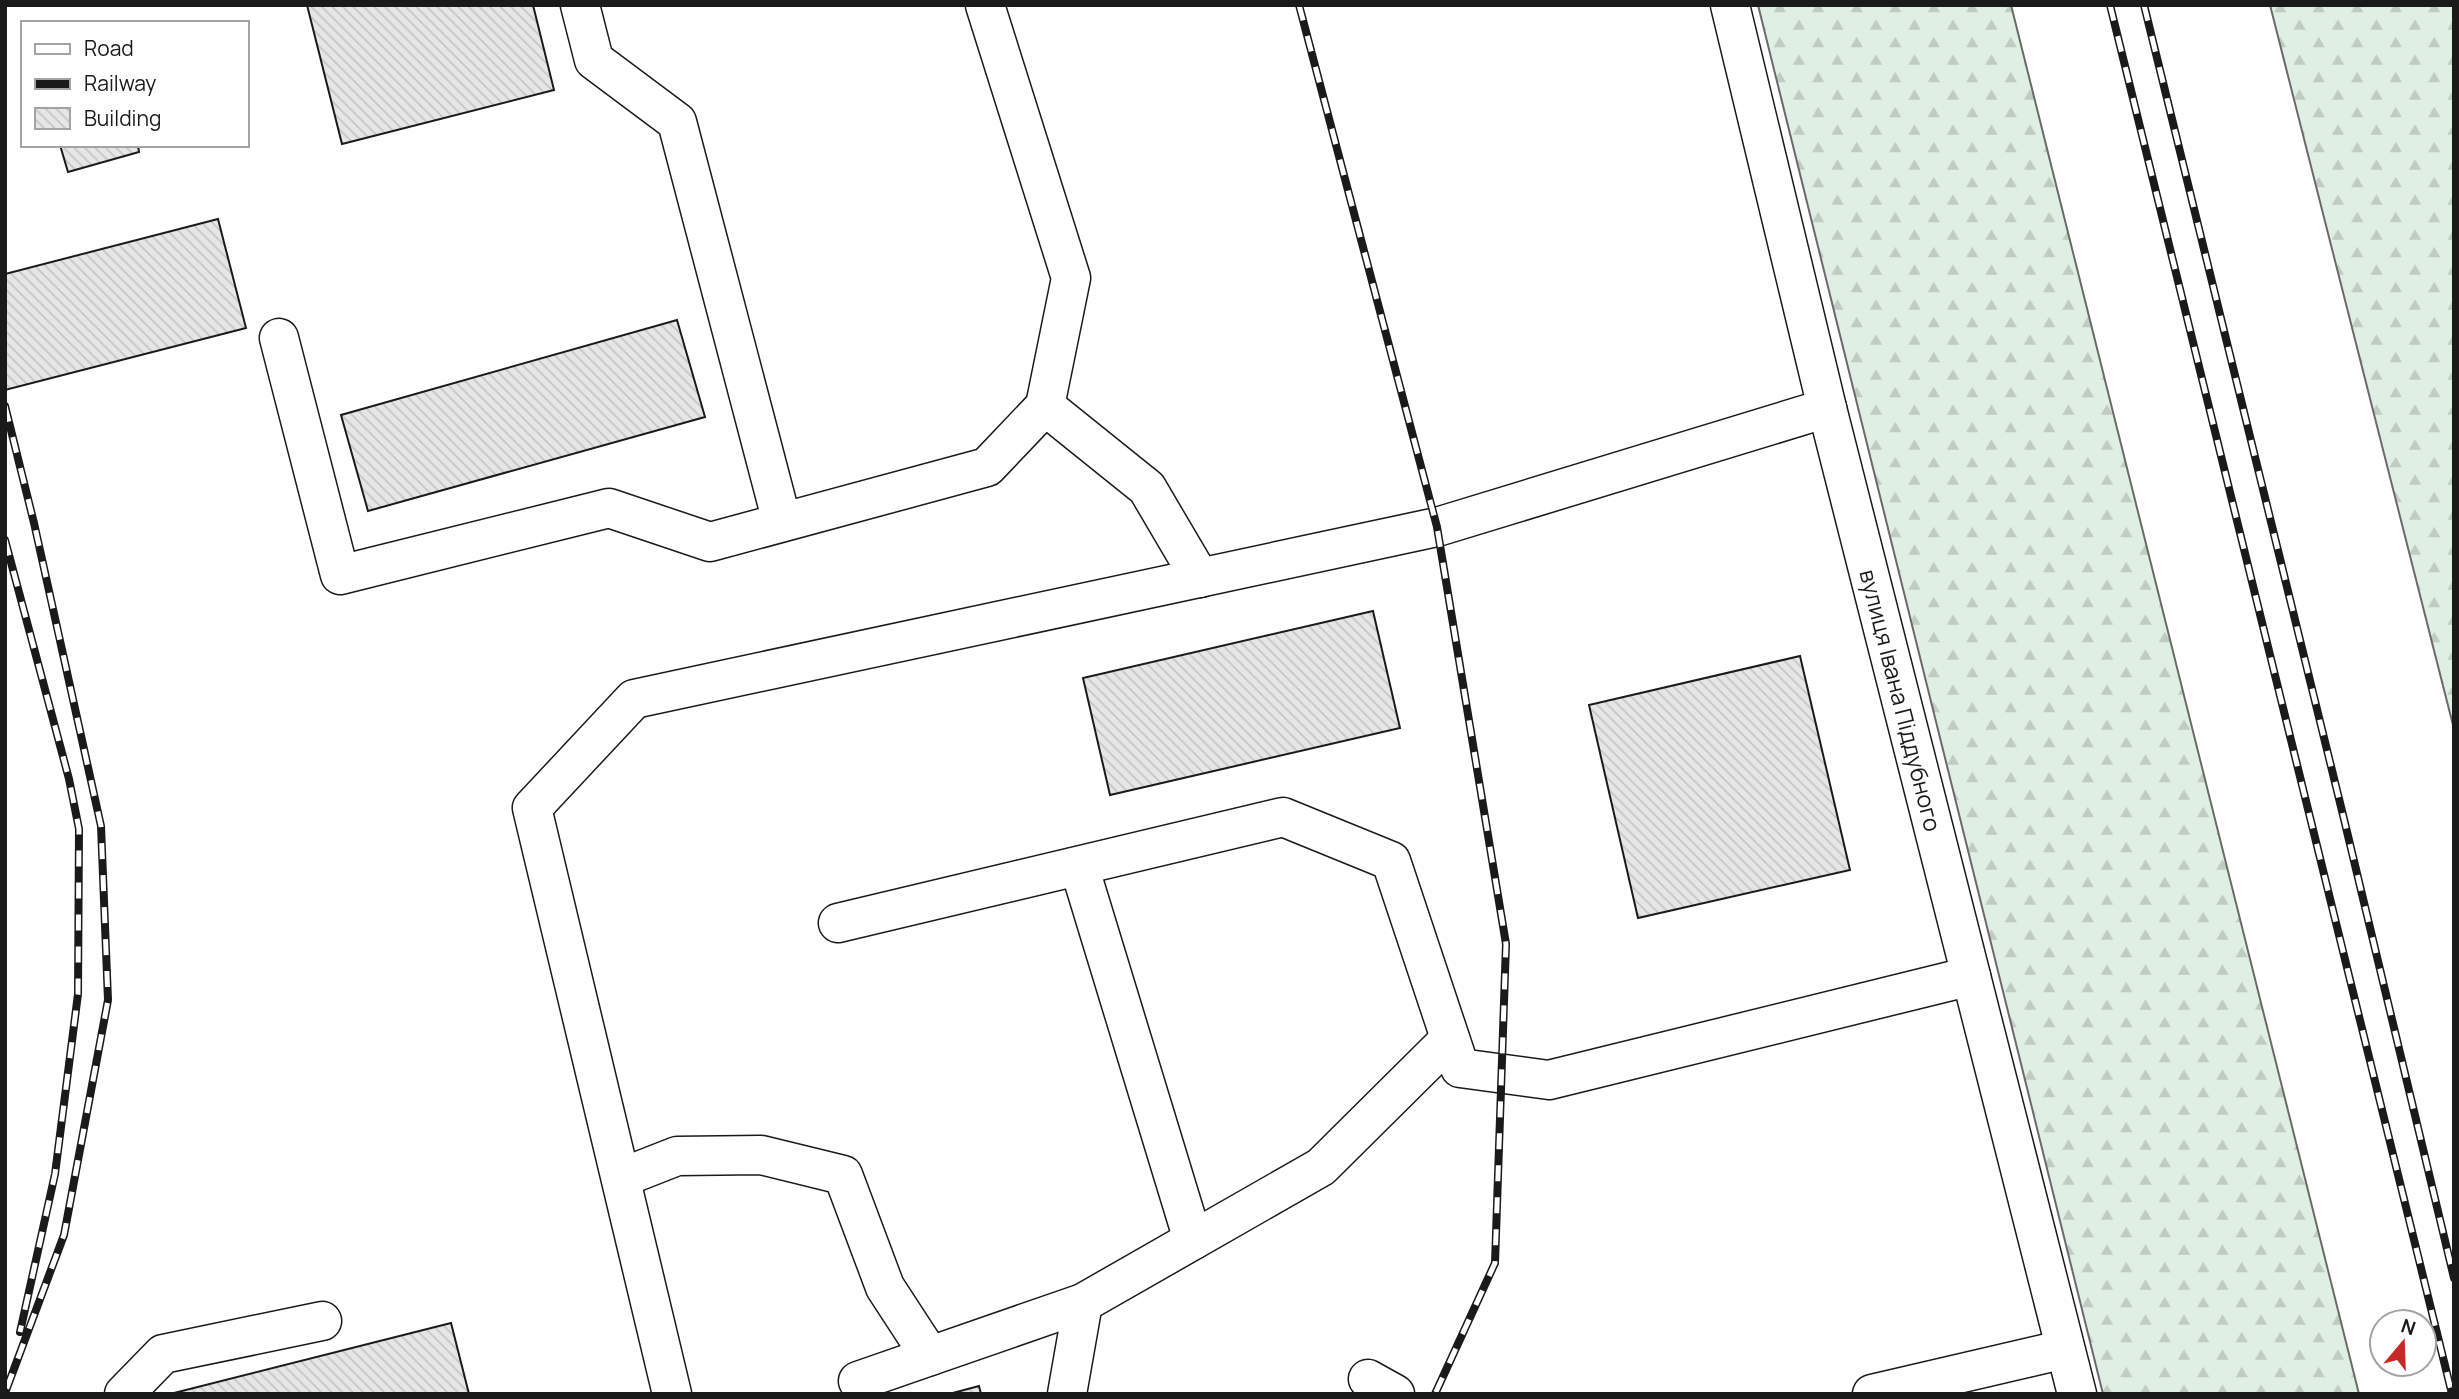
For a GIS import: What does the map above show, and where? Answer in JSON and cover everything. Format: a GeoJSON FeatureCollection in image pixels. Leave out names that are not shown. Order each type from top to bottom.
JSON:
{"type":"FeatureCollection","features":[{"type":"Feature","properties":{"kind":"street"},"geometry":{"type":"LineString","coordinates":[[580,5],[594,60],[677,122],[782,522]]}},
{"type":"Feature","properties":{"kind":"street"},"geometry":{"type":"LineString","coordinates":[[279,338],[340,575],[609,508],[710,542],[987,467],[1045,406],[1071,278],[985,5]]}},
{"type":"Feature","properties":{"kind":"street","name":"вулиця Івана Піддубного"},"geometry":{"type":"LineString","coordinates":[[1730,5],[1827,408],[2077,1394]]}},
{"type":"Feature","properties":{"kind":"street"},"geometry":{"type":"LineString","coordinates":[[1045,406],[1147,488],[1200,578]]}},
{"type":"Feature","properties":{"kind":"street"},"geometry":{"type":"LineString","coordinates":[[672,1394],[532,808],[634,699],[1437,527],[1827,408]]}},
{"type":"Feature","properties":{"kind":"street"},"geometry":{"type":"LineString","coordinates":[[838,923],[1283,817],[1391,861],[1460,1068],[1549,1080],[1971,976]]}},
{"type":"Feature","properties":{"kind":"street"},"geometry":{"type":"LineString","coordinates":[[1079,866],[1193,1240]]}},
{"type":"Feature","properties":{"kind":"street"},"geometry":{"type":"LineString","coordinates":[[858,1381],[1083,1303],[1321,1167],[1450,1039]]}},
{"type":"Feature","properties":{"kind":"street"},"geometry":{"type":"LineString","coordinates":[[621,1178],[677,1156],[761,1154],[844,1175],[885,1287],[930,1356]]}},
{"type":"Feature","properties":{"kind":"street"},"geometry":{"type":"LineString","coordinates":[[1067,1394],[1083,1303]]}},
{"type":"Feature","properties":{"kind":"street"},"geometry":{"type":"LineString","coordinates":[[124,1394],[163,1354],[322,1321]]}},
{"type":"Feature","properties":{"kind":"street"},"geometry":{"type":"LineString","coordinates":[[1872,1394],[2065,1349]]}},
{"type":"Feature","properties":{"kind":"green space"},"geometry":{"type":"Polygon","coordinates":[[[1758,5],[2011,5],[2359,1394],[2103,1394],[1758,5]]]}},
{"type":"Feature","properties":{"kind":"green space"},"geometry":{"type":"Polygon","coordinates":[[[2270,5],[2454,5],[2454,729],[2270,5]]]}},
{"type":"Feature","properties":{"kind":"building"},"geometry":{"type":"Polygon","coordinates":[[[307,5],[533,5],[554,90],[342,144],[307,5]]]}},
{"type":"Feature","properties":{"kind":"building"},"geometry":{"type":"Polygon","coordinates":[[[61,147],[138,147],[139,152],[68,172],[61,147]]]}},
{"type":"Feature","properties":{"kind":"building"},"geometry":{"type":"Polygon","coordinates":[[[218,219],[246,328],[5,390],[5,274],[218,219]]]}},
{"type":"Feature","properties":{"kind":"building"},"geometry":{"type":"Polygon","coordinates":[[[677,320],[705,417],[368,511],[341,415],[677,320]]]}},
{"type":"Feature","properties":{"kind":"building"},"geometry":{"type":"Polygon","coordinates":[[[1373,611],[1400,728],[1110,795],[1083,678],[1373,611]]]}},
{"type":"Feature","properties":{"kind":"building"},"geometry":{"type":"Polygon","coordinates":[[[1800,656],[1850,870],[1638,918],[1589,705],[1800,656]]]}},
{"type":"Feature","properties":{"kind":"building"},"geometry":{"type":"Polygon","coordinates":[[[451,1323],[469,1394],[170,1394],[451,1323]]]}},
{"type":"Feature","properties":{"kind":"building"},"geometry":{"type":"Polygon","coordinates":[[[979,1386],[981,1394],[949,1394],[979,1386]]]}},
{"type":"Feature","properties":{"kind":"railway"},"geometry":{"type":"LineString","coordinates":[[1299,5],[1437,527],[1506,944],[1495,1263],[1435,1394]]}},
{"type":"Feature","properties":{"kind":"railway"},"geometry":{"type":"LineString","coordinates":[[2110,5],[2452,1394]]}},
{"type":"Feature","properties":{"kind":"railway"},"geometry":{"type":"LineString","coordinates":[[2144,5],[2454,1278]]}},
{"type":"Feature","properties":{"kind":"railway"},"geometry":{"type":"LineString","coordinates":[[5,406],[34,523],[101,826],[108,1000],[64,1235],[5,1393]]}},
{"type":"Feature","properties":{"kind":"railway"},"geometry":{"type":"LineString","coordinates":[[5,540],[69,779],[79,829],[78,994],[55,1174],[20,1332]]}}]}
